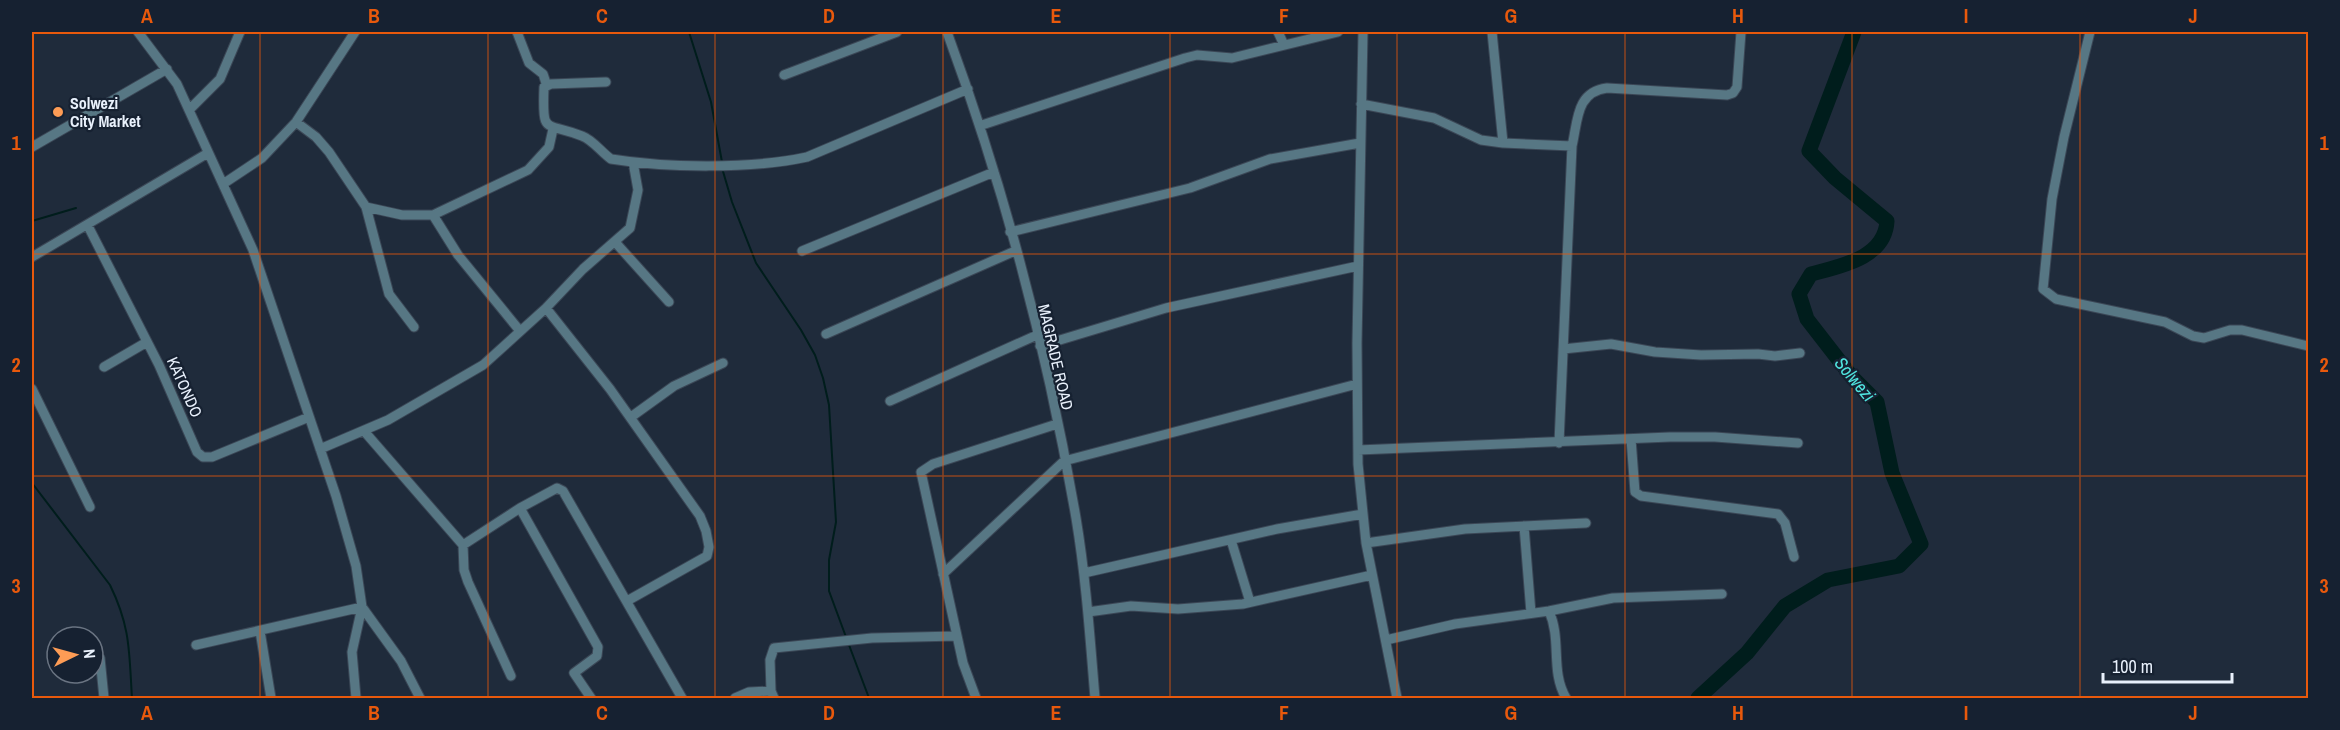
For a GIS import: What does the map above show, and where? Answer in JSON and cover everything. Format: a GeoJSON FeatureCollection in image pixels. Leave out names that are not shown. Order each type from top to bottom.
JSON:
{"type":"FeatureCollection","features":[{"type":"Feature","properties":{"kind":"street"},"geometry":{"type":"LineString","coordinates":[[139,32],[167,69],[189,110],[253,250],[320,449],[356,566],[362,608],[352,652],[356,699]]}},
{"type":"Feature","properties":{"kind":"street"},"geometry":{"type":"LineString","coordinates":[[189,110],[220,79],[240,32]]}},
{"type":"Feature","properties":{"kind":"street"},"geometry":{"type":"LineString","coordinates":[[223,184],[262,158],[296,122],[355,32]]}},
{"type":"Feature","properties":{"kind":"street"},"geometry":{"type":"LineString","coordinates":[[517,32],[529,63],[543,75],[547,86]]}},
{"type":"Feature","properties":{"kind":"street"},"geometry":{"type":"LineString","coordinates":[[784,75],[897,32]]}},
{"type":"Feature","properties":{"kind":"street","name":"MAGRADE ROAD"},"geometry":{"type":"LineString","coordinates":[[947,32],[982,125],[1040,346],[1057,424],[1084,573],[1095,699]]}},
{"type":"Feature","properties":{"kind":"street"},"geometry":{"type":"LineString","coordinates":[[1278,32],[1284,45]]}},
{"type":"Feature","properties":{"kind":"street"},"geometry":{"type":"LineString","coordinates":[[982,125],[1185,58],[1197,55],[1221,59],[1232,58],[1338,32]]}},
{"type":"Feature","properties":{"kind":"street"},"geometry":{"type":"LineString","coordinates":[[1363,32],[1358,266],[1358,450],[1366,543],[1397,699]]}},
{"type":"Feature","properties":{"kind":"street"},"geometry":{"type":"LineString","coordinates":[[1492,32],[1503,143]]}},
{"type":"Feature","properties":{"kind":"street"},"geometry":{"type":"LineString","coordinates":[[1559,443],[1572,146],[1581,105],[1587,95],[1594,90],[1727,95],[1733,93],[1737,87],[1738,32]]}},
{"type":"Feature","properties":{"kind":"street"},"geometry":{"type":"LineString","coordinates":[[2090,32],[2066,125],[2052,200],[2043,289],[2056,298],[2165,322],[2193,336],[2204,338],[2230,330],[2242,330],[2308,346]]}},
{"type":"Feature","properties":{"kind":"street"},"geometry":{"type":"LineString","coordinates":[[32,147],[167,69]]}},
{"type":"Feature","properties":{"kind":"street"},"geometry":{"type":"LineString","coordinates":[[606,82],[544,87],[543,113],[546,122],[553,129],[581,135],[610,159],[706,165],[785,162],[807,157],[968,89]]}},
{"type":"Feature","properties":{"kind":"street"},"geometry":{"type":"LineString","coordinates":[[1361,104],[1434,118],[1481,140],[1572,146]]}},
{"type":"Feature","properties":{"kind":"street"},"geometry":{"type":"LineString","coordinates":[[296,122],[316,137],[329,152],[366,207],[388,294],[414,327]]}},
{"type":"Feature","properties":{"kind":"street"},"geometry":{"type":"LineString","coordinates":[[366,207],[402,215],[433,215],[528,170],[549,147],[553,129]]}},
{"type":"Feature","properties":{"kind":"street"},"geometry":{"type":"LineString","coordinates":[[1010,232],[1190,188],[1270,159],[1360,143]]}},
{"type":"Feature","properties":{"kind":"street"},"geometry":{"type":"LineString","coordinates":[[32,257],[208,153]]}},
{"type":"Feature","properties":{"kind":"street"},"geometry":{"type":"LineString","coordinates":[[320,449],[388,420],[483,365],[546,308],[583,269],[630,228],[638,190],[633,162]]}},
{"type":"Feature","properties":{"kind":"street"},"geometry":{"type":"LineString","coordinates":[[802,251],[994,172]]}},
{"type":"Feature","properties":{"kind":"street"},"geometry":{"type":"LineString","coordinates":[[433,215],[458,255],[520,331]]}},
{"type":"Feature","properties":{"kind":"street","name":"KATONDO"},"geometry":{"type":"LineString","coordinates":[[87,226],[147,342],[197,452],[203,458],[212,457],[309,417]]}},
{"type":"Feature","properties":{"kind":"street"},"geometry":{"type":"LineString","coordinates":[[615,242],[669,302]]}},
{"type":"Feature","properties":{"kind":"street"},"geometry":{"type":"LineString","coordinates":[[826,334],[1015,251]]}},
{"type":"Feature","properties":{"kind":"street"},"geometry":{"type":"LineString","coordinates":[[1040,346],[1166,308],[1358,266]]}},
{"type":"Feature","properties":{"kind":"street"},"geometry":{"type":"LineString","coordinates":[[546,308],[631,417],[700,516],[709,547],[707,556],[700,562],[627,601]]}},
{"type":"Feature","properties":{"kind":"street"},"geometry":{"type":"LineString","coordinates":[[890,401],[1037,335]]}},
{"type":"Feature","properties":{"kind":"street"},"geometry":{"type":"LineString","coordinates":[[104,367],[147,342]]}},
{"type":"Feature","properties":{"kind":"street"},"geometry":{"type":"LineString","coordinates":[[1563,349],[1611,344],[1655,352],[1701,355],[1776,356],[1800,353]]}},
{"type":"Feature","properties":{"kind":"street"},"geometry":{"type":"LineString","coordinates":[[631,417],[674,386],[723,363]]}},
{"type":"Feature","properties":{"kind":"street"},"geometry":{"type":"LineString","coordinates":[[944,574],[1064,461],[1357,384]]}},
{"type":"Feature","properties":{"kind":"street"},"geometry":{"type":"LineString","coordinates":[[32,389],[90,507]]}},
{"type":"Feature","properties":{"kind":"street"},"geometry":{"type":"LineString","coordinates":[[976,699],[957,636],[921,472],[941,461],[1057,424]]}},
{"type":"Feature","properties":{"kind":"street"},"geometry":{"type":"LineString","coordinates":[[364,431],[463,545],[464,570],[468,582],[498,642],[511,676]]}},
{"type":"Feature","properties":{"kind":"street"},"geometry":{"type":"LineString","coordinates":[[1358,450],[1426,445],[1715,437],[1798,443]]}},
{"type":"Feature","properties":{"kind":"street"},"geometry":{"type":"LineString","coordinates":[[1631,439],[1635,492],[1641,495],[1778,514],[1785,523],[1794,557]]}},
{"type":"Feature","properties":{"kind":"street"},"geometry":{"type":"LineString","coordinates":[[463,545],[550,490],[557,488],[563,491],[682,699]]}},
{"type":"Feature","properties":{"kind":"street"},"geometry":{"type":"LineString","coordinates":[[520,508],[598,647],[597,656],[574,673],[591,699]]}},
{"type":"Feature","properties":{"kind":"street"},"geometry":{"type":"LineString","coordinates":[[1084,573],[1277,529],[1363,514]]}},
{"type":"Feature","properties":{"kind":"street"},"geometry":{"type":"LineString","coordinates":[[1366,543],[1465,529],[1586,523]]}},
{"type":"Feature","properties":{"kind":"street"},"geometry":{"type":"LineString","coordinates":[[1524,526],[1531,613]]}},
{"type":"Feature","properties":{"kind":"street"},"geometry":{"type":"LineString","coordinates":[[1231,540],[1250,602]]}},
{"type":"Feature","properties":{"kind":"street"},"geometry":{"type":"LineString","coordinates":[[1088,612],[1131,606],[1178,609],[1250,602],[1372,575]]}},
{"type":"Feature","properties":{"kind":"street"},"geometry":{"type":"LineString","coordinates":[[1386,640],[1455,624],[1549,611],[1612,598],[1722,594]]}},
{"type":"Feature","properties":{"kind":"street"},"geometry":{"type":"LineString","coordinates":[[196,645],[362,608]]}},
{"type":"Feature","properties":{"kind":"street"},"geometry":{"type":"LineString","coordinates":[[362,608],[401,661],[420,699]]}},
{"type":"Feature","properties":{"kind":"street"},"geometry":{"type":"LineString","coordinates":[[1549,611],[1557,635],[1556,663],[1561,691],[1566,699]]}},
{"type":"Feature","properties":{"kind":"street"},"geometry":{"type":"LineString","coordinates":[[260,631],[271,699]]}},
{"type":"Feature","properties":{"kind":"street"},"geometry":{"type":"LineString","coordinates":[[735,699],[749,692],[772,695],[770,660],[774,648],[872,638],[957,636]]}},
{"type":"Feature","properties":{"kind":"waterway"},"geometry":{"type":"LineString","coordinates":[[689,32],[711,102],[722,162]]}},
{"type":"Feature","properties":{"kind":"waterway","name":"Solwezi"},"geometry":{"type":"LineString","coordinates":[[1698,698],[1747,653],[1785,606],[1828,580],[1899,566],[1921,544],[1892,473],[1877,402],[1852,377],[1807,319],[1799,294],[1811,274],[1835,268],[1870,252],[1879,244],[1887,221],[1835,178],[1809,151],[1854,32]]}},
{"type":"Feature","properties":{"kind":"waterway"},"geometry":{"type":"LineString","coordinates":[[722,168],[732,202],[756,263],[801,330],[815,355],[823,378],[829,405],[836,522],[829,560],[829,591],[846,637]]}},
{"type":"Feature","properties":{"kind":"waterway"},"geometry":{"type":"LineString","coordinates":[[32,221],[76,208]]}},
{"type":"Feature","properties":{"kind":"waterway"},"geometry":{"type":"LineString","coordinates":[[32,483],[110,585],[117,600],[122,614],[129,654],[132,698]]}},
{"type":"Feature","properties":{"kind":"waterway"},"geometry":{"type":"LineString","coordinates":[[849,645],[869,698]]}},
{"type":"Feature","properties":{"kind":"place","name":"Solwezi City Market"},"geometry":{"type":"Point","coordinates":[58,112]}}]}
